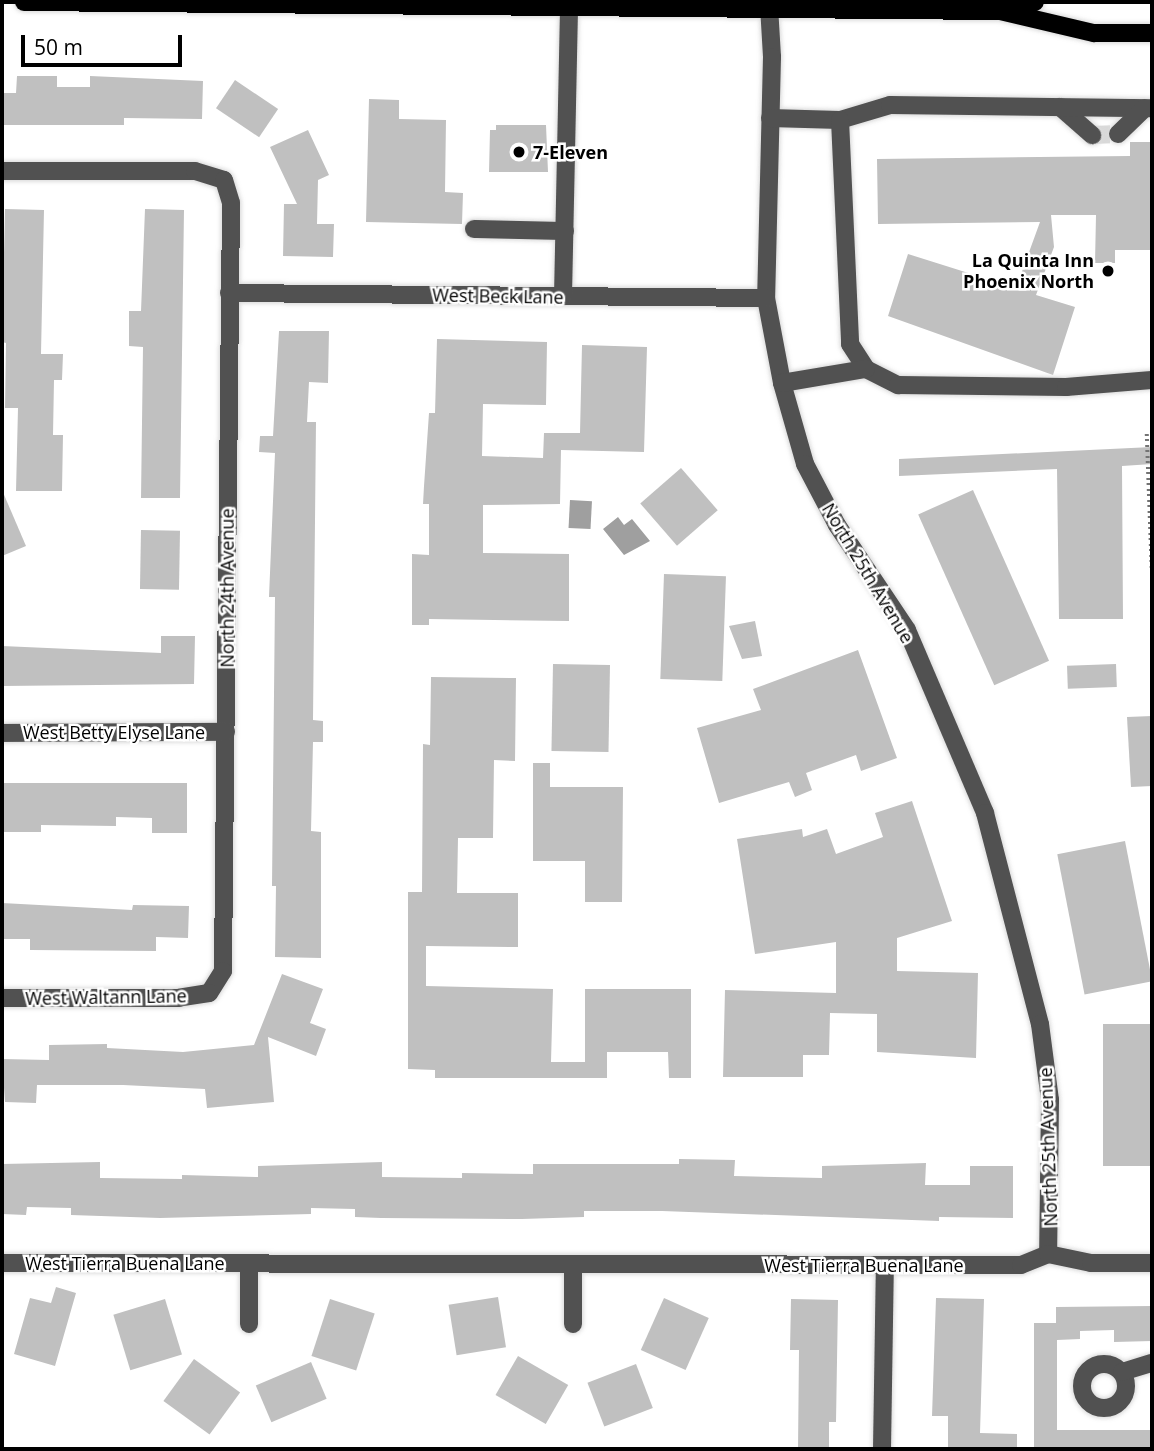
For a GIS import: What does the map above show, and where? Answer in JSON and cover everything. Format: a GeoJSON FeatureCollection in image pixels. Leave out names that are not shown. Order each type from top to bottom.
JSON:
{"type":"FeatureCollection","features":[{"type":"Feature","properties":{"kind":"main road"},"geometry":{"type":"LineString","coordinates":[[24,2],[569,6],[604,4],[1000,11],[1094,33],[1152,33]]}},
{"type":"Feature","properties":{"kind":"main road"},"geometry":{"type":"LineString","coordinates":[[1000,11],[1035,2]]}},
{"type":"Feature","properties":{"kind":"street"},"geometry":{"type":"LineString","coordinates":[[563,296],[569,6]]}},
{"type":"Feature","properties":{"kind":"street","name":"North 25th Avenue"},"geometry":{"type":"LineString","coordinates":[[769,6],[770,118],[766,299],[782,383],[805,464],[836,526],[906,630],[985,813],[1040,1024],[1050,1100],[1052,1236],[1048,1254]]}},
{"type":"Feature","properties":{"kind":"street"},"geometry":{"type":"LineString","coordinates":[[770,118],[840,120],[890,106],[1149,108]]}},
{"type":"Feature","properties":{"kind":"street"},"geometry":{"type":"LineString","coordinates":[[1060,107],[1091,135]]}},
{"type":"Feature","properties":{"kind":"street"},"geometry":{"type":"LineString","coordinates":[[1118,134],[1149,108]]}},
{"type":"Feature","properties":{"kind":"street"},"geometry":{"type":"LineString","coordinates":[[840,120],[850,344],[866,369],[898,385],[1066,387],[1152,380]]}},
{"type":"Feature","properties":{"kind":"street","name":"North 24th Avenue"},"geometry":{"type":"LineString","coordinates":[[2,171],[194,171],[225,180],[231,203],[223,971],[209,993]]}},
{"type":"Feature","properties":{"kind":"street"},"geometry":{"type":"LineString","coordinates":[[474,229],[565,231]]}},
{"type":"Feature","properties":{"kind":"street","name":"West Beck Lane"},"geometry":{"type":"LineString","coordinates":[[229,293],[766,299]]}},
{"type":"Feature","properties":{"kind":"street"},"geometry":{"type":"LineString","coordinates":[[782,383],[866,369]]}},
{"type":"Feature","properties":{"kind":"street","name":"West Betty Elyse Lane"},"geometry":{"type":"LineString","coordinates":[[2,733],[226,732]]}},
{"type":"Feature","properties":{"kind":"street","name":"West Waltann Lane"},"geometry":{"type":"LineString","coordinates":[[2,998],[178,998],[209,993]]}},
{"type":"Feature","properties":{"kind":"street"},"geometry":{"type":"LineString","coordinates":[[1048,1254],[1091,1263],[1152,1263]]}},
{"type":"Feature","properties":{"kind":"street","name":"West Tierra Buena Lane"},"geometry":{"type":"LineString","coordinates":[[2,1263],[1021,1265],[1048,1254]]}},
{"type":"Feature","properties":{"kind":"street","name":"West Tierra Buena Lane"},"geometry":{"type":"LineString","coordinates":[[249,1263],[249,1324]]}},
{"type":"Feature","properties":{"kind":"street"},"geometry":{"type":"LineString","coordinates":[[573,1265],[573,1324]]}},
{"type":"Feature","properties":{"kind":"street"},"geometry":{"type":"LineString","coordinates":[[882,1449],[885,1265]]}},
{"type":"Feature","properties":{"kind":"street"},"geometry":{"type":"LineString","coordinates":[[1122,1372],[1152,1363]]}},
{"type":"Feature","properties":{"kind":"path"},"geometry":{"type":"LineString","coordinates":[[1146,434],[1152,571]]}},
{"type":"Feature","properties":{"kind":"shaded area"},"geometry":{"type":"Polygon","coordinates":[[[570,500],[592,501],[591,529],[569,528],[570,500]]]}},
{"type":"Feature","properties":{"kind":"shaded area"},"geometry":{"type":"Polygon","coordinates":[[[618,517],[624,525],[632,519],[650,541],[624,555],[603,529],[618,517]]]}},
{"type":"Feature","properties":{"kind":"building"},"geometry":{"type":"Polygon","coordinates":[[[17,76],[57,76],[57,87],[90,87],[90,76],[203,81],[202,119],[124,118],[124,125],[2,125],[2,93],[16,93],[17,76]]]}},
{"type":"Feature","properties":{"kind":"building"},"geometry":{"type":"Polygon","coordinates":[[[235,80],[278,109],[259,137],[216,108],[235,80]]]}},
{"type":"Feature","properties":{"kind":"building"},"geometry":{"type":"Polygon","coordinates":[[[369,99],[399,100],[399,119],[446,120],[445,192],[463,193],[462,224],[366,222],[369,99]]]}},
{"type":"Feature","properties":{"kind":"building","name":"7-Eleven"},"geometry":{"type":"Polygon","coordinates":[[[496,125],[546,125],[548,172],[489,172],[490,130],[496,130],[496,125]]]}},
{"type":"Feature","properties":{"kind":"building"},"geometry":{"type":"Polygon","coordinates":[[[308,130],[329,175],[318,180],[317,224],[334,224],[333,257],[283,256],[284,204],[297,204],[270,147],[308,130]]]}},
{"type":"Feature","properties":{"kind":"building"},"geometry":{"type":"Polygon","coordinates":[[[1130,142],[1152,142],[1152,250],[1115,250],[1115,263],[1095,263],[1096,215],[1051,215],[1054,247],[1036,295],[1075,307],[1053,375],[888,316],[908,254],[1016,288],[1040,222],[878,224],[877,159],[1130,156],[1130,142]]]}},
{"type":"Feature","properties":{"kind":"building"},"geometry":{"type":"Polygon","coordinates":[[[5,209],[44,210],[41,354],[63,354],[62,380],[54,380],[53,435],[63,435],[62,491],[16,491],[18,408],[5,408],[6,343],[2,342],[5,209]]]}},
{"type":"Feature","properties":{"kind":"building"},"geometry":{"type":"Polygon","coordinates":[[[145,209],[184,210],[180,498],[141,498],[143,347],[129,346],[129,311],[141,311],[145,209]]]}},
{"type":"Feature","properties":{"kind":"building"},"geometry":{"type":"Polygon","coordinates":[[[279,331],[329,331],[328,383],[309,382],[307,422],[316,422],[313,720],[323,721],[323,742],[313,742],[311,831],[321,832],[321,958],[275,957],[276,886],[272,886],[275,597],[269,597],[275,453],[259,452],[260,436],[273,436],[279,331]]]}},
{"type":"Feature","properties":{"kind":"building"},"geometry":{"type":"Polygon","coordinates":[[[437,339],[547,342],[546,405],[483,404],[482,456],[543,458],[544,433],[580,433],[582,345],[647,347],[644,452],[561,450],[560,504],[483,505],[483,553],[569,554],[569,621],[429,619],[429,625],[412,625],[412,554],[429,555],[429,504],[423,504],[429,413],[435,413],[437,339]]]}},
{"type":"Feature","properties":{"kind":"building"},"geometry":{"type":"Polygon","coordinates":[[[1152,447],[1152,464],[1122,466],[1123,619],[1059,619],[1057,469],[899,476],[899,459],[1152,447]]]}},
{"type":"Feature","properties":{"kind":"building"},"geometry":{"type":"Polygon","coordinates":[[[681,468],[718,510],[677,546],[640,503],[681,468]]]}},
{"type":"Feature","properties":{"kind":"building"},"geometry":{"type":"Polygon","coordinates":[[[2,490],[26,546],[2,556],[2,490]]]}},
{"type":"Feature","properties":{"kind":"building"},"geometry":{"type":"Polygon","coordinates":[[[973,490],[1049,661],[994,685],[918,514],[973,490]]]}},
{"type":"Feature","properties":{"kind":"building"},"geometry":{"type":"Polygon","coordinates":[[[141,530],[180,531],[179,590],[140,589],[141,530]]]}},
{"type":"Feature","properties":{"kind":"building"},"geometry":{"type":"Polygon","coordinates":[[[664,574],[726,576],[722,681],[660,679],[664,574]]]}},
{"type":"Feature","properties":{"kind":"building"},"geometry":{"type":"Polygon","coordinates":[[[755,621],[762,656],[742,659],[729,626],[755,621]]]}},
{"type":"Feature","properties":{"kind":"building"},"geometry":{"type":"Polygon","coordinates":[[[161,636],[195,636],[194,684],[2,686],[2,646],[161,653],[161,636]]]}},
{"type":"Feature","properties":{"kind":"building"},"geometry":{"type":"Polygon","coordinates":[[[858,650],[897,758],[861,771],[856,755],[806,773],[812,790],[795,797],[789,782],[719,803],[697,728],[761,710],[753,689],[858,650]]]}},
{"type":"Feature","properties":{"kind":"building"},"geometry":{"type":"Polygon","coordinates":[[[553,664],[610,665],[608,752],[551,751],[553,664]]]}},
{"type":"Feature","properties":{"kind":"building"},"geometry":{"type":"Polygon","coordinates":[[[1116,664],[1117,687],[1068,689],[1067,666],[1116,664]]]}},
{"type":"Feature","properties":{"kind":"building"},"geometry":{"type":"Polygon","coordinates":[[[431,677],[516,678],[515,761],[494,760],[493,838],[458,838],[457,893],[518,893],[518,947],[426,946],[426,986],[553,989],[551,1062],[585,1062],[585,989],[691,989],[691,1078],[669,1078],[668,1052],[607,1052],[607,1078],[435,1078],[435,1070],[408,1069],[408,892],[422,892],[423,744],[430,745],[431,677]]]}},
{"type":"Feature","properties":{"kind":"building"},"geometry":{"type":"Polygon","coordinates":[[[1152,716],[1152,786],[1131,787],[1127,717],[1152,716]]]}},
{"type":"Feature","properties":{"kind":"building"},"geometry":{"type":"Polygon","coordinates":[[[533,763],[550,763],[550,787],[623,787],[622,902],[585,902],[585,861],[533,861],[533,763]]]}},
{"type":"Feature","properties":{"kind":"building"},"geometry":{"type":"Polygon","coordinates":[[[2,783],[187,783],[187,833],[152,833],[152,818],[116,817],[116,826],[41,825],[41,832],[2,832],[2,783]]]}},
{"type":"Feature","properties":{"kind":"building"},"geometry":{"type":"Polygon","coordinates":[[[912,801],[952,921],[897,938],[897,971],[978,973],[976,1058],[877,1052],[877,1014],[830,1013],[829,1055],[803,1055],[803,1077],[723,1077],[725,990],[836,993],[836,942],[755,954],[737,839],[802,829],[803,837],[827,829],[836,854],[883,837],[875,813],[912,801]]]}},
{"type":"Feature","properties":{"kind":"building"},"geometry":{"type":"Polygon","coordinates":[[[1125,841],[1152,981],[1085,995],[1057,854],[1125,841]]]}},
{"type":"Feature","properties":{"kind":"building"},"geometry":{"type":"Polygon","coordinates":[[[2,903],[132,910],[133,905],[189,906],[188,938],[156,937],[156,951],[30,950],[30,939],[2,939],[2,903]]]}},
{"type":"Feature","properties":{"kind":"building"},"geometry":{"type":"Polygon","coordinates":[[[282,974],[323,989],[310,1023],[326,1029],[316,1056],[268,1037],[274,1102],[207,1108],[205,1089],[37,1085],[36,1103],[5,1102],[2,1059],[49,1060],[49,1045],[107,1044],[107,1048],[183,1052],[254,1045],[282,974]]]}},
{"type":"Feature","properties":{"kind":"building"},"geometry":{"type":"Polygon","coordinates":[[[1103,1024],[1152,1024],[1152,1166],[1103,1166],[1103,1024]]]}},
{"type":"Feature","properties":{"kind":"building"},"geometry":{"type":"Polygon","coordinates":[[[679,1159],[735,1160],[734,1176],[822,1178],[822,1166],[926,1163],[925,1185],[970,1185],[970,1166],[1013,1166],[1013,1218],[939,1217],[939,1221],[662,1211],[584,1211],[584,1217],[381,1218],[355,1217],[355,1209],[311,1208],[311,1214],[160,1218],[71,1215],[71,1208],[27,1207],[26,1215],[2,1214],[2,1164],[100,1162],[100,1178],[182,1179],[182,1175],[258,1177],[258,1166],[382,1162],[382,1177],[462,1178],[462,1173],[533,1174],[533,1164],[679,1164],[679,1159]]]}},
{"type":"Feature","properties":{"kind":"building"},"geometry":{"type":"Polygon","coordinates":[[[56,1287],[76,1293],[55,1366],[14,1354],[30,1298],[51,1303],[56,1287]]]}},
{"type":"Feature","properties":{"kind":"building"},"geometry":{"type":"Polygon","coordinates":[[[498,1297],[506,1347],[457,1355],[449,1305],[498,1297]]]}},
{"type":"Feature","properties":{"kind":"building"},"geometry":{"type":"Polygon","coordinates":[[[664,1298],[709,1318],[686,1370],[641,1350],[664,1298]]]}},
{"type":"Feature","properties":{"kind":"building"},"geometry":{"type":"Polygon","coordinates":[[[936,1298],[984,1299],[980,1433],[1017,1434],[1017,1449],[948,1449],[948,1416],[932,1416],[936,1298]]]}},
{"type":"Feature","properties":{"kind":"building"},"geometry":{"type":"Polygon","coordinates":[[[165,1299],[182,1354],[130,1370],[113,1315],[165,1299]]]}},
{"type":"Feature","properties":{"kind":"building"},"geometry":{"type":"Polygon","coordinates":[[[330,1299],[375,1314],[356,1371],[311,1356],[330,1299]]]}},
{"type":"Feature","properties":{"kind":"building"},"geometry":{"type":"Polygon","coordinates":[[[791,1299],[838,1300],[836,1422],[829,1422],[829,1449],[798,1449],[799,1350],[790,1350],[791,1299]]]}},
{"type":"Feature","properties":{"kind":"building"},"geometry":{"type":"Polygon","coordinates":[[[1152,1306],[1152,1341],[1114,1342],[1114,1330],[1080,1331],[1080,1339],[1057,1340],[1057,1430],[1152,1430],[1152,1449],[1034,1448],[1034,1323],[1056,1323],[1056,1307],[1152,1306]]]}},
{"type":"Feature","properties":{"kind":"building"},"geometry":{"type":"Polygon","coordinates":[[[518,1356],[568,1385],[546,1424],[495,1395],[518,1356]]]}},
{"type":"Feature","properties":{"kind":"building"},"geometry":{"type":"Polygon","coordinates":[[[194,1359],[240,1393],[210,1435],[163,1401],[194,1359]]]}},
{"type":"Feature","properties":{"kind":"building"},"geometry":{"type":"Polygon","coordinates":[[[311,1362],[327,1399],[271,1422],[256,1385],[311,1362]]]}},
{"type":"Feature","properties":{"kind":"building"},"geometry":{"type":"Polygon","coordinates":[[[636,1364],[653,1408],[604,1427],[587,1383],[636,1364]]]}},
{"type":"Feature","properties":{"kind":"tunnel"},"geometry":{"type":"LineString","coordinates":[[1092,135],[1118,134]]}},
{"type":"Feature","properties":{"kind":"place","name":"7-Eleven"},"geometry":{"type":"Point","coordinates":[519,152]}},
{"type":"Feature","properties":{"kind":"place","name":"La Quinta Inn Phoenix North"},"geometry":{"type":"Point","coordinates":[1108,271]}}]}
